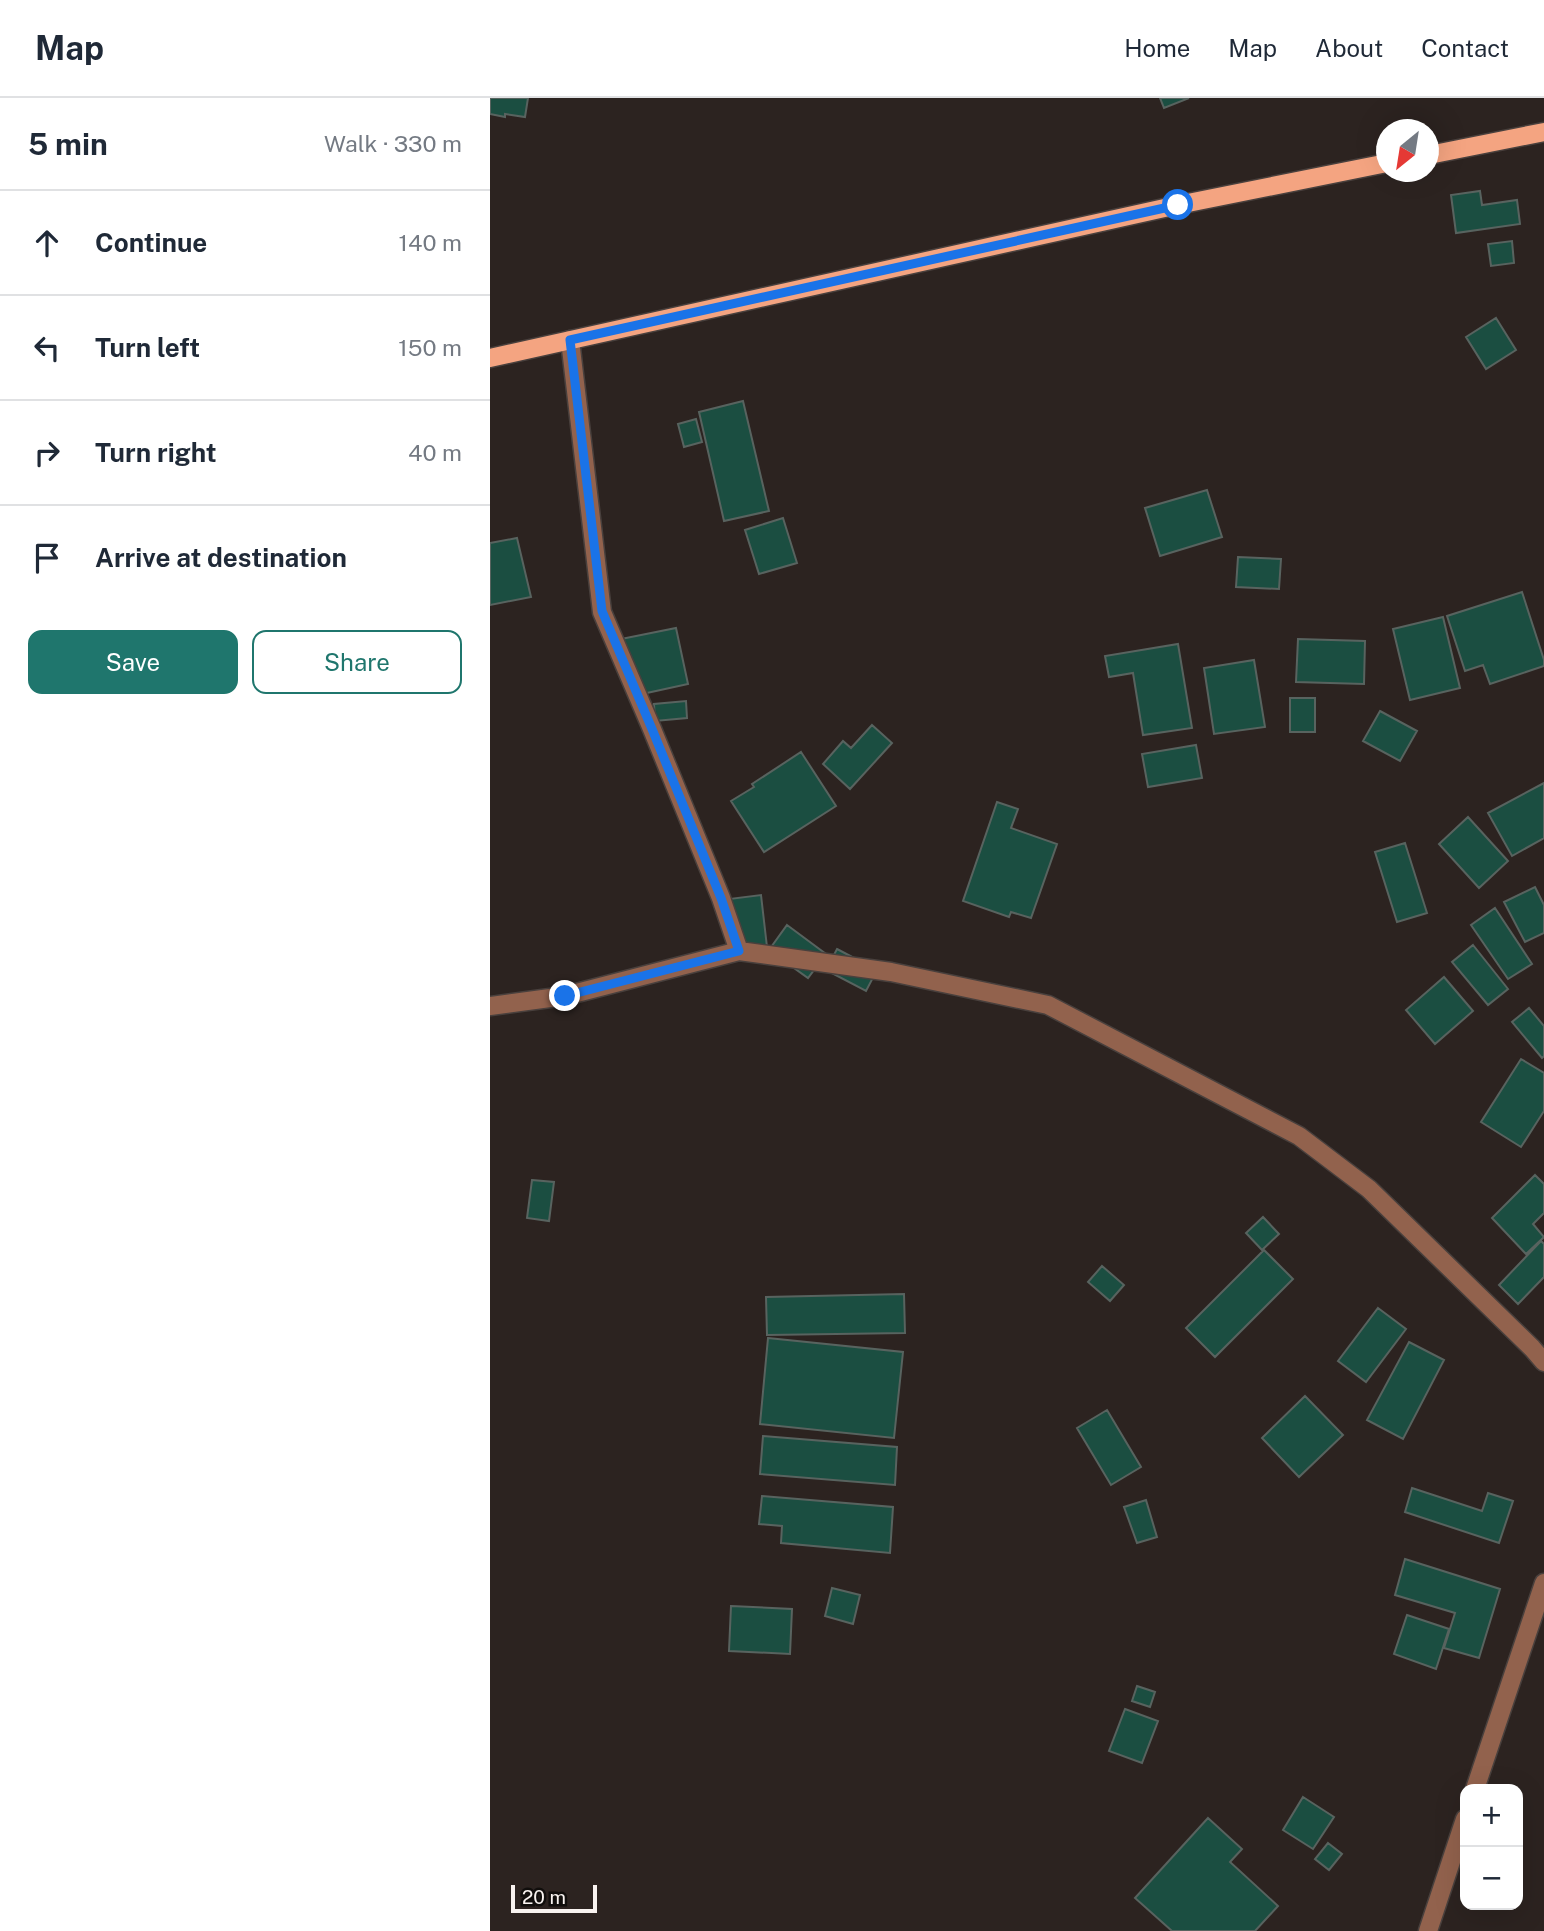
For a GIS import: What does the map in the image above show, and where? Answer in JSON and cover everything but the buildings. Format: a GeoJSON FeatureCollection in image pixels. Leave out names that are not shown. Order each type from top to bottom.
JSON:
{"type":"FeatureCollection","features":[{"type":"Feature","properties":{"kind":"main road"},"geometry":{"type":"LineString","coordinates":[[1439,153],[1544,132]]}},
{"type":"Feature","properties":{"kind":"main road"},"geometry":{"type":"LineString","coordinates":[[490,358],[1178,205],[1376,165]]}},
{"type":"Feature","properties":{"kind":"street"},"geometry":{"type":"LineString","coordinates":[[570,340],[602,611],[716,886],[739,951]]}},
{"type":"Feature","properties":{"kind":"street"},"geometry":{"type":"LineString","coordinates":[[490,1006],[565,996],[739,951],[891,972],[1048,1004],[1298,1136],[1369,1189],[1543,1359]]}},
{"type":"Feature","properties":{"kind":"street"},"geometry":{"type":"LineString","coordinates":[[1477,1784],[1544,1584]]}},
{"type":"Feature","properties":{"kind":"street"},"geometry":{"type":"LineString","coordinates":[[1428,1931],[1460,1834]]}},
{"type":"Feature","properties":{"kind":"route"},"geometry":{"type":"LineString","coordinates":[[565,996],[739,951],[721,898],[602,611],[570,340],[1178,205]]}}]}
